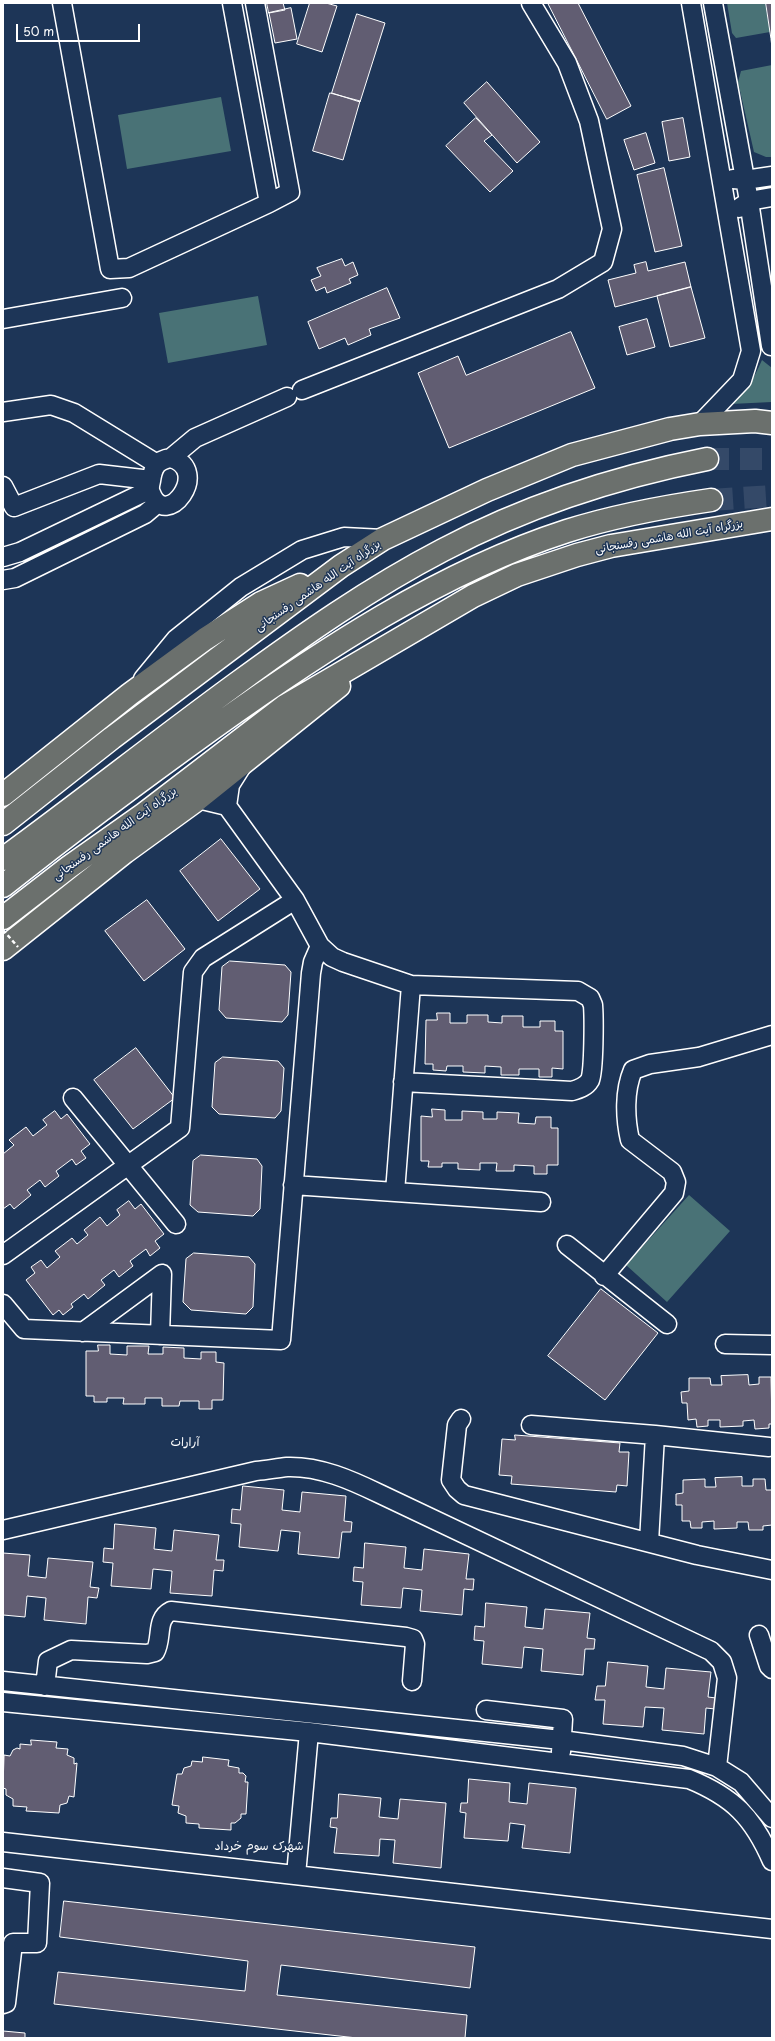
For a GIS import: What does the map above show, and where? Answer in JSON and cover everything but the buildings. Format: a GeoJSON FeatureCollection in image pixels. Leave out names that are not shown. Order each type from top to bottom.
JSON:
{"type":"FeatureCollection","features":[{"type":"Feature","properties":{"kind":"highway","name":"بزرگراه آیت الله هاشمی رفسنجانی"},"geometry":{"type":"LineString","coordinates":[[3,824],[112,738],[341,566],[383,540],[487,490],[572,455],[670,429],[700,424],[756,421],[772,423]]}},
{"type":"Feature","properties":{"kind":"highway"},"geometry":{"type":"LineString","coordinates":[[3,859],[184,721],[361,596],[444,549],[524,513],[612,481],[653,469],[707,459]]}},
{"type":"Feature","properties":{"kind":"highway"},"geometry":{"type":"LineString","coordinates":[[3,886],[146,775],[249,702],[317,657],[408,602],[447,582],[509,554],[566,532],[618,517],[711,500]]}},
{"type":"Feature","properties":{"kind":"highway","name":"بزرگراه آیت الله هاشمی رفسنجانی"},"geometry":{"type":"LineString","coordinates":[[3,918],[68,867],[144,814],[285,706],[473,596],[517,575],[577,555],[611,546],[772,519]]}},
{"type":"Feature","properties":{"kind":"highway"},"geometry":{"type":"LineString","coordinates":[[3,795],[130,694],[205,639],[261,604],[341,566]]}},
{"type":"Feature","properties":{"kind":"highway"},"geometry":{"type":"LineString","coordinates":[[10,948],[125,852],[198,799],[328,697],[375,652]]}},
{"type":"Feature","properties":{"kind":"street"},"geometry":{"type":"LineString","coordinates":[[62,3],[110,269],[128,268],[290,192],[255,3]]}},
{"type":"Feature","properties":{"kind":"street"},"geometry":{"type":"LineString","coordinates":[[232,3],[269,203]]}},
{"type":"Feature","properties":{"kind":"street"},"geometry":{"type":"LineString","coordinates":[[3,557],[20,552],[157,479],[195,438],[294,393],[558,289],[603,262],[612,229],[589,121],[567,64],[531,3]]}},
{"type":"Feature","properties":{"kind":"street"},"geometry":{"type":"LineString","coordinates":[[691,3],[751,351],[742,380],[700,424]]}},
{"type":"Feature","properties":{"kind":"street"},"geometry":{"type":"LineString","coordinates":[[713,3],[768,307],[771,346]]}},
{"type":"Feature","properties":{"kind":"street"},"geometry":{"type":"LineString","coordinates":[[723,185],[733,179],[745,180],[772,176]]}},
{"type":"Feature","properties":{"kind":"street"},"geometry":{"type":"LineString","coordinates":[[726,205],[739,208],[749,201],[772,197]]}},
{"type":"Feature","properties":{"kind":"street"},"geometry":{"type":"LineString","coordinates":[[3,319],[122,298]]}},
{"type":"Feature","properties":{"kind":"street"},"geometry":{"type":"LineString","coordinates":[[744,310],[768,307]]}},
{"type":"Feature","properties":{"kind":"street"},"geometry":{"type":"LineString","coordinates":[[3,412],[51,405],[74,413],[157,479]]}},
{"type":"Feature","properties":{"kind":"street"},"geometry":{"type":"LineString","coordinates":[[3,486],[14,507],[99,474],[157,479]]}},
{"type":"Feature","properties":{"kind":"street"},"geometry":{"type":"LineString","coordinates":[[3,580],[16,578],[145,514],[157,479]]}},
{"type":"Feature","properties":{"kind":"street"},"geometry":{"type":"LineString","coordinates":[[130,694],[176,639],[241,587],[302,550],[344,537],[383,540]]}},
{"type":"Feature","properties":{"kind":"street"},"geometry":{"type":"LineString","coordinates":[[227,806],[230,785],[245,761]]}},
{"type":"Feature","properties":{"kind":"street"},"geometry":{"type":"LineString","coordinates":[[198,799],[227,806],[295,900],[320,946],[332,957],[410,985],[578,991],[585,994],[593,1005],[591,1075],[585,1086],[572,1091],[403,1082]]}},
{"type":"Feature","properties":{"kind":"street"},"geometry":{"type":"LineString","coordinates":[[3,1255],[180,1128],[193,972],[203,958],[295,900]]}},
{"type":"Feature","properties":{"kind":"street"},"geometry":{"type":"LineString","coordinates":[[3,1304],[24,1329],[281,1340],[311,973],[313,962],[320,946]]}},
{"type":"Feature","properties":{"kind":"street"},"geometry":{"type":"LineString","coordinates":[[395,1192],[410,985]]}},
{"type":"Feature","properties":{"kind":"street"},"geometry":{"type":"LineString","coordinates":[[604,1276],[674,1193],[676,1182],[672,1172],[630,1140],[627,1121],[628,1082],[633,1070],[650,1064],[699,1057],[772,1035]]}},
{"type":"Feature","properties":{"kind":"street"},"geometry":{"type":"LineString","coordinates":[[73,1098],[176,1224]]}},
{"type":"Feature","properties":{"kind":"street"},"geometry":{"type":"LineString","coordinates":[[293,1185],[541,1202]]}},
{"type":"Feature","properties":{"kind":"street"},"geometry":{"type":"LineString","coordinates":[[567,1245],[604,1276],[667,1324]]}},
{"type":"Feature","properties":{"kind":"street"},"geometry":{"type":"LineString","coordinates":[[83,1332],[162,1274],[160,1335]]}},
{"type":"Feature","properties":{"kind":"street"},"geometry":{"type":"LineString","coordinates":[[725,1344],[772,1345]]}},
{"type":"Feature","properties":{"kind":"street"},"geometry":{"type":"LineString","coordinates":[[461,1419],[457,1425],[451,1480],[457,1489],[464,1495],[697,1555],[772,1570]]}},
{"type":"Feature","properties":{"kind":"street"},"geometry":{"type":"LineString","coordinates":[[531,1425],[655,1435],[769,1447]]}},
{"type":"Feature","properties":{"kind":"street"},"geometry":{"type":"LineString","coordinates":[[649,1542],[655,1435]]}},
{"type":"Feature","properties":{"kind":"street"},"geometry":{"type":"LineString","coordinates":[[3,1530],[256,1471],[287,1467],[302,1468],[336,1475],[380,1494],[711,1651],[722,1662],[727,1678],[717,1767]]}},
{"type":"Feature","properties":{"kind":"street"},"geometry":{"type":"LineString","coordinates":[[32,1705],[48,1661],[68,1651],[147,1654],[155,1652],[158,1646],[161,1621],[164,1614],[171,1611],[413,1639],[415,1644],[412,1681]]}},
{"type":"Feature","properties":{"kind":"street"},"geometry":{"type":"LineString","coordinates":[[759,1635],[769,1666],[772,1669]]}},
{"type":"Feature","properties":{"kind":"street"},"geometry":{"type":"LineString","coordinates":[[3,1681],[561,1740],[683,1756],[717,1767],[741,1782],[772,1818]]}},
{"type":"Feature","properties":{"kind":"street"},"geometry":{"type":"LineString","coordinates":[[3,1702],[309,1732],[681,1778],[706,1786],[723,1796],[741,1810],[761,1836],[772,1861]]}},
{"type":"Feature","properties":{"kind":"street"},"geometry":{"type":"LineString","coordinates":[[486,1710],[563,1719],[561,1763]]}},
{"type":"Feature","properties":{"kind":"street"},"geometry":{"type":"LineString","coordinates":[[296,1875],[309,1732]]}},
{"type":"Feature","properties":{"kind":"street"},"geometry":{"type":"LineString","coordinates":[[3,1842],[772,1928]]}},
{"type":"Feature","properties":{"kind":"street"},"geometry":{"type":"LineString","coordinates":[[3,1878],[40,1883],[36,1943],[13,1943],[6,2003],[3,2004]]}},
{"type":"Feature","properties":{"kind":"path"},"geometry":{"type":"LineString","coordinates":[[3,930],[10,948]]}},
{"type":"Feature","properties":{"kind":"green space"},"geometry":{"type":"Polygon","coordinates":[[[727,3],[765,3],[770,32],[736,38],[732,33],[727,3]]]}},
{"type":"Feature","properties":{"kind":"green space"},"geometry":{"type":"Polygon","coordinates":[[[772,65],[772,157],[766,157],[754,152],[738,82],[741,71],[772,65]]]}},
{"type":"Feature","properties":{"kind":"green space"},"geometry":{"type":"Polygon","coordinates":[[[221,97],[231,151],[127,169],[118,115],[221,97]]]}},
{"type":"Feature","properties":{"kind":"green space"},"geometry":{"type":"Polygon","coordinates":[[[258,296],[267,345],[168,363],[159,313],[258,296]]]}},
{"type":"Feature","properties":{"kind":"green space"},"geometry":{"type":"Polygon","coordinates":[[[762,360],[772,368],[772,402],[731,404],[750,384],[762,360]]]}},
{"type":"Feature","properties":{"kind":"green space"},"geometry":{"type":"Polygon","coordinates":[[[689,1195],[730,1231],[667,1302],[626,1265],[689,1195]]]}},
{"type":"Feature","properties":{"kind":"tunnel"},"geometry":{"type":"LineString","coordinates":[[707,459],[772,459]]}},
{"type":"Feature","properties":{"kind":"tunnel"},"geometry":{"type":"LineString","coordinates":[[711,500],[772,496]]}},
{"type":"Feature","properties":{"kind":"district","name":"آرارات"},"geometry":{"type":"Point","coordinates":[185,1443]}},
{"type":"Feature","properties":{"kind":"district","name":"شهرک سوم خرداد"},"geometry":{"type":"Point","coordinates":[259,1847]}}]}
